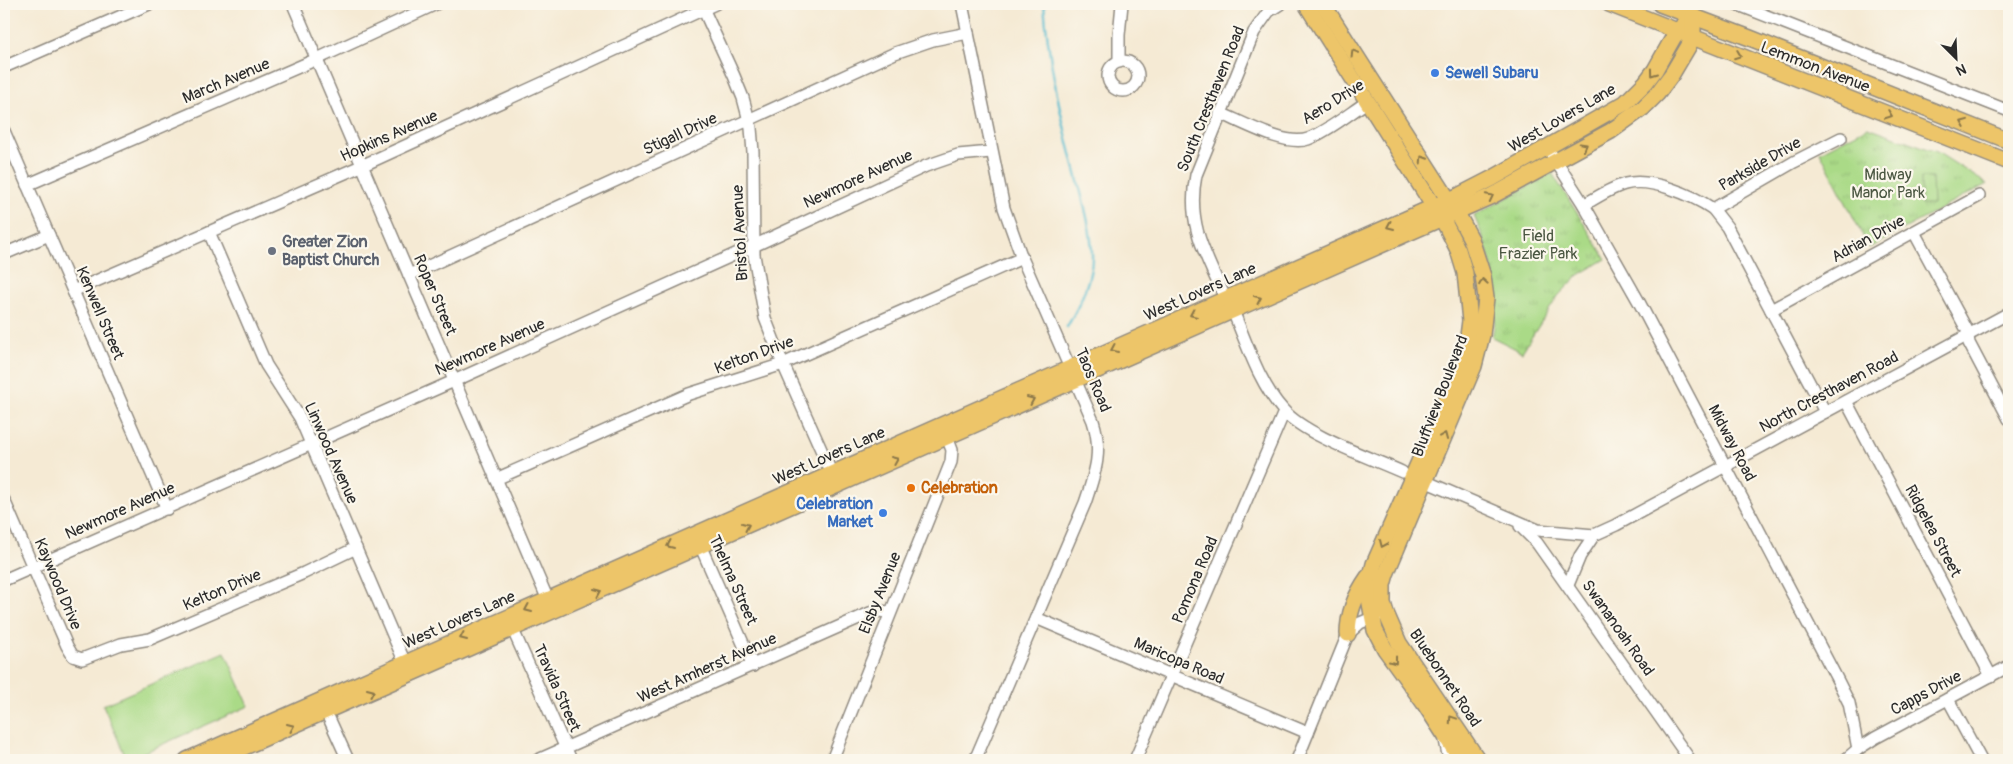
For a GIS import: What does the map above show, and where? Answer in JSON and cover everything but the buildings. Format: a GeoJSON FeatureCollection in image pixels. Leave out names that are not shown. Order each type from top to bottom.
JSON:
{"type":"FeatureCollection","features":[{"type":"Feature","properties":{"kind":"main road","name":"Bluffview Boulevard"},"geometry":{"type":"LineString","coordinates":[[1306,4],[1453,206],[1471,239],[1479,259],[1486,298],[1485,318],[1479,351],[1474,366],[1414,476],[1386,574],[1379,616]]}},
{"type":"Feature","properties":{"kind":"main road","name":"Bluffview Boulevard"},"geometry":{"type":"LineString","coordinates":[[1323,4],[1458,250],[1465,273],[1470,321],[1465,351],[1414,476],[1370,574],[1369,598],[1379,616]]}},
{"type":"Feature","properties":{"kind":"main road","name":"Lemmon Avenue"},"geometry":{"type":"LineString","coordinates":[[1609,4],[2009,162]]}},
{"type":"Feature","properties":{"kind":"main road","name":"Lemmon Avenue"},"geometry":{"type":"LineString","coordinates":[[1660,4],[2009,141]]}},
{"type":"Feature","properties":{"kind":"main road","name":"West Lovers Lane"},"geometry":{"type":"LineString","coordinates":[[215,760],[261,734],[323,706],[1453,206],[1493,178],[1626,102],[1655,70],[1677,30],[1693,17]]}},
{"type":"Feature","properties":{"kind":"main road","name":"West Lovers Lane"},"geometry":{"type":"LineString","coordinates":[[1453,206],[1492,196],[1610,131],[1643,108],[1657,94],[1672,74],[1692,38],[1693,17]]}},
{"type":"Feature","properties":{"kind":"main road"},"geometry":{"type":"LineString","coordinates":[[1348,634],[1348,622],[1353,606],[1370,574]]}},
{"type":"Feature","properties":{"kind":"main road","name":"Bluebonnet Road"},"geometry":{"type":"LineString","coordinates":[[1379,616],[1385,649],[1424,703],[1461,760]]}},
{"type":"Feature","properties":{"kind":"main road","name":"Bluebonnet Road"},"geometry":{"type":"LineString","coordinates":[[1379,616],[1478,760]]}},
{"type":"Feature","properties":{"kind":"main road","name":"West Lovers Lane"},"geometry":{"type":"LineString","coordinates":[[186,760],[261,734]]}},
{"type":"Feature","properties":{"kind":"street"},"geometry":{"type":"LineString","coordinates":[[4,67],[149,4]]}},
{"type":"Feature","properties":{"kind":"street","name":"Roper Street"},"geometry":{"type":"LineString","coordinates":[[293,4],[551,606]]}},
{"type":"Feature","properties":{"kind":"street","name":"March Avenue"},"geometry":{"type":"LineString","coordinates":[[26,185],[316,59],[436,4]]}},
{"type":"Feature","properties":{"kind":"street","name":"Hopkins Avenue"},"geometry":{"type":"LineString","coordinates":[[73,291],[362,166],[702,6],[715,4]]}},
{"type":"Feature","properties":{"kind":"street","name":"Taos Road"},"geometry":{"type":"LineString","coordinates":[[962,4],[1004,208],[1022,258],[1097,434],[1098,461],[1085,503],[975,760]]}},
{"type":"Feature","properties":{"kind":"street"},"geometry":{"type":"LineString","coordinates":[[1119,62],[1122,4]]}},
{"type":"Feature","properties":{"kind":"street","name":"South Cresthaven Road"},"geometry":{"type":"LineString","coordinates":[[1229,305],[1200,243],[1192,211],[1192,193],[1196,175],[1254,32],[1269,11],[1280,4]]}},
{"type":"Feature","properties":{"kind":"street"},"geometry":{"type":"LineString","coordinates":[[1736,4],[2009,111]]}},
{"type":"Feature","properties":{"kind":"street","name":"Bristol Avenue"},"geometry":{"type":"LineString","coordinates":[[702,6],[734,76],[749,120],[753,152],[753,246],[762,307],[783,364],[834,480]]}},
{"type":"Feature","properties":{"kind":"street","name":"Stigall Drive"},"geometry":{"type":"LineString","coordinates":[[409,275],[902,50],[933,40],[968,33]]}},
{"type":"Feature","properties":{"kind":"street","name":"Aero Drive"},"geometry":{"type":"LineString","coordinates":[[1220,113],[1285,139],[1298,141],[1317,134],[1374,98]]}},
{"type":"Feature","properties":{"kind":"street","name":"Kenwell Street"},"geometry":{"type":"LineString","coordinates":[[4,131],[166,509]]}},
{"type":"Feature","properties":{"kind":"street","name":"Parkside Drive"},"geometry":{"type":"LineString","coordinates":[[1584,205],[1616,187],[1640,182],[1687,195],[1713,209],[1794,162],[1841,138]]}},
{"type":"Feature","properties":{"kind":"street","name":"Midway Road"},"geometry":{"type":"LineString","coordinates":[[1546,148],[1557,160],[1639,302],[1726,466],[1849,704],[1858,749]]}},
{"type":"Feature","properties":{"kind":"street","name":"Newmore Avenue"},"geometry":{"type":"LineString","coordinates":[[4,580],[454,381],[926,166],[958,155],[991,152]]}},
{"type":"Feature","properties":{"kind":"street","name":"Adrian Drive"},"geometry":{"type":"LineString","coordinates":[[1771,310],[1979,196]]}},
{"type":"Feature","properties":{"kind":"street"},"geometry":{"type":"LineString","coordinates":[[1713,209],[1727,227],[1825,412]]}},
{"type":"Feature","properties":{"kind":"street","name":"Linwood Avenue"},"geometry":{"type":"LineString","coordinates":[[209,232],[266,365],[297,412],[312,444],[408,669]]}},
{"type":"Feature","properties":{"kind":"street"},"geometry":{"type":"LineString","coordinates":[[1914,232],[1967,330],[1969,343],[2009,419]]}},
{"type":"Feature","properties":{"kind":"street"},"geometry":{"type":"LineString","coordinates":[[4,254],[49,235]]}},
{"type":"Feature","properties":{"kind":"street","name":"Kelton Drive"},"geometry":{"type":"LineString","coordinates":[[496,479],[690,394],[783,364],[1022,258]]}},
{"type":"Feature","properties":{"kind":"street","name":"North Cresthaven Road"},"geometry":{"type":"LineString","coordinates":[[1229,305],[1269,390],[1284,412],[1312,432],[1513,520],[1547,531],[1594,535],[1616,525],[2009,313]]}},
{"type":"Feature","properties":{"kind":"street","name":"Ridgelea Street"},"geometry":{"type":"LineString","coordinates":[[1846,401],[1991,676]]}},
{"type":"Feature","properties":{"kind":"street","name":"Pomona Road"},"geometry":{"type":"LineString","coordinates":[[1135,760],[1284,412]]}},
{"type":"Feature","properties":{"kind":"street","name":"Elsby Avenue"},"geometry":{"type":"LineString","coordinates":[[832,760],[951,462],[952,450],[944,431]]}},
{"type":"Feature","properties":{"kind":"street","name":"Kaywood Drive"},"geometry":{"type":"LineString","coordinates":[[4,500],[71,653],[76,658],[82,659],[98,654]]}},
{"type":"Feature","properties":{"kind":"street","name":"Swananoah Road"},"geometry":{"type":"LineString","coordinates":[[1513,520],[1537,543],[1568,585],[1690,760]]}},
{"type":"Feature","properties":{"kind":"street"},"geometry":{"type":"LineString","coordinates":[[1568,585],[1580,556],[1594,535]]}},
{"type":"Feature","properties":{"kind":"street","name":"Thelma Street"},"geometry":{"type":"LineString","coordinates":[[698,540],[753,666]]}},
{"type":"Feature","properties":{"kind":"street","name":"Kelton Drive"},"geometry":{"type":"LineString","coordinates":[[98,654],[121,644],[150,639],[295,577],[356,548]]}},
{"type":"Feature","properties":{"kind":"street","name":"West Amherst Avenue"},"geometry":{"type":"LineString","coordinates":[[538,760],[870,613],[876,611],[890,612]]}},
{"type":"Feature","properties":{"kind":"street"},"geometry":{"type":"LineString","coordinates":[[1297,760],[1348,634],[1353,628],[1379,616]]}},
{"type":"Feature","properties":{"kind":"street","name":"Maricopa Road"},"geometry":{"type":"LineString","coordinates":[[1036,618],[1308,734]]}},
{"type":"Feature","properties":{"kind":"street","name":"Travida Street"},"geometry":{"type":"LineString","coordinates":[[511,624],[571,760]]}},
{"type":"Feature","properties":{"kind":"street","name":"Capps Drive"},"geometry":{"type":"LineString","coordinates":[[1858,749],[2009,666]]}},
{"type":"Feature","properties":{"kind":"street"},"geometry":{"type":"LineString","coordinates":[[1948,699],[1981,760]]}},
{"type":"Feature","properties":{"kind":"street"},"geometry":{"type":"LineString","coordinates":[[323,706],[348,760]]}},
{"type":"Feature","properties":{"kind":"street"},"geometry":{"type":"LineString","coordinates":[[1443,731],[1449,760]]}},
{"type":"Feature","properties":{"kind":"street"},"geometry":{"type":"LineString","coordinates":[[1845,760],[1858,749]]}},
{"type":"Feature","properties":{"kind":"green space","name":"Midway Manor Park"},"geometry":{"type":"Polygon","coordinates":[[[1868,127],[1937,152],[1987,184],[1869,248],[1820,152],[1868,127]]]}},
{"type":"Feature","properties":{"kind":"green space","name":"Field Frazier Park"},"geometry":{"type":"Polygon","coordinates":[[[1552,173],[1606,259],[1579,275],[1558,296],[1522,352],[1492,337],[1496,306],[1493,275],[1490,260],[1474,216],[1552,173]]]}},
{"type":"Feature","properties":{"kind":"green space"},"geometry":{"type":"Polygon","coordinates":[[[1921,178],[1932,178],[1933,204],[1921,204],[1921,178]]]}},
{"type":"Feature","properties":{"kind":"green space"},"geometry":{"type":"Polygon","coordinates":[[[225,652],[249,706],[127,760],[103,705],[225,652]]]}},
{"type":"Feature","properties":{"kind":"waterway"},"geometry":{"type":"LineString","coordinates":[[1044,4],[1054,80],[1092,247],[1091,267],[1087,285],[1067,327]]}},
{"type":"Feature","properties":{"kind":"place","name":"Sewell Subaru"},"geometry":{"type":"Point","coordinates":[1435,73]}},
{"type":"Feature","properties":{"kind":"place","name":"Greater Zion Baptist Church"},"geometry":{"type":"Point","coordinates":[272,251]}},
{"type":"Feature","properties":{"kind":"place","name":"Celebration"},"geometry":{"type":"Point","coordinates":[911,488]}},
{"type":"Feature","properties":{"kind":"place","name":"Celebration Market"},"geometry":{"type":"Point","coordinates":[883,513]}}]}
